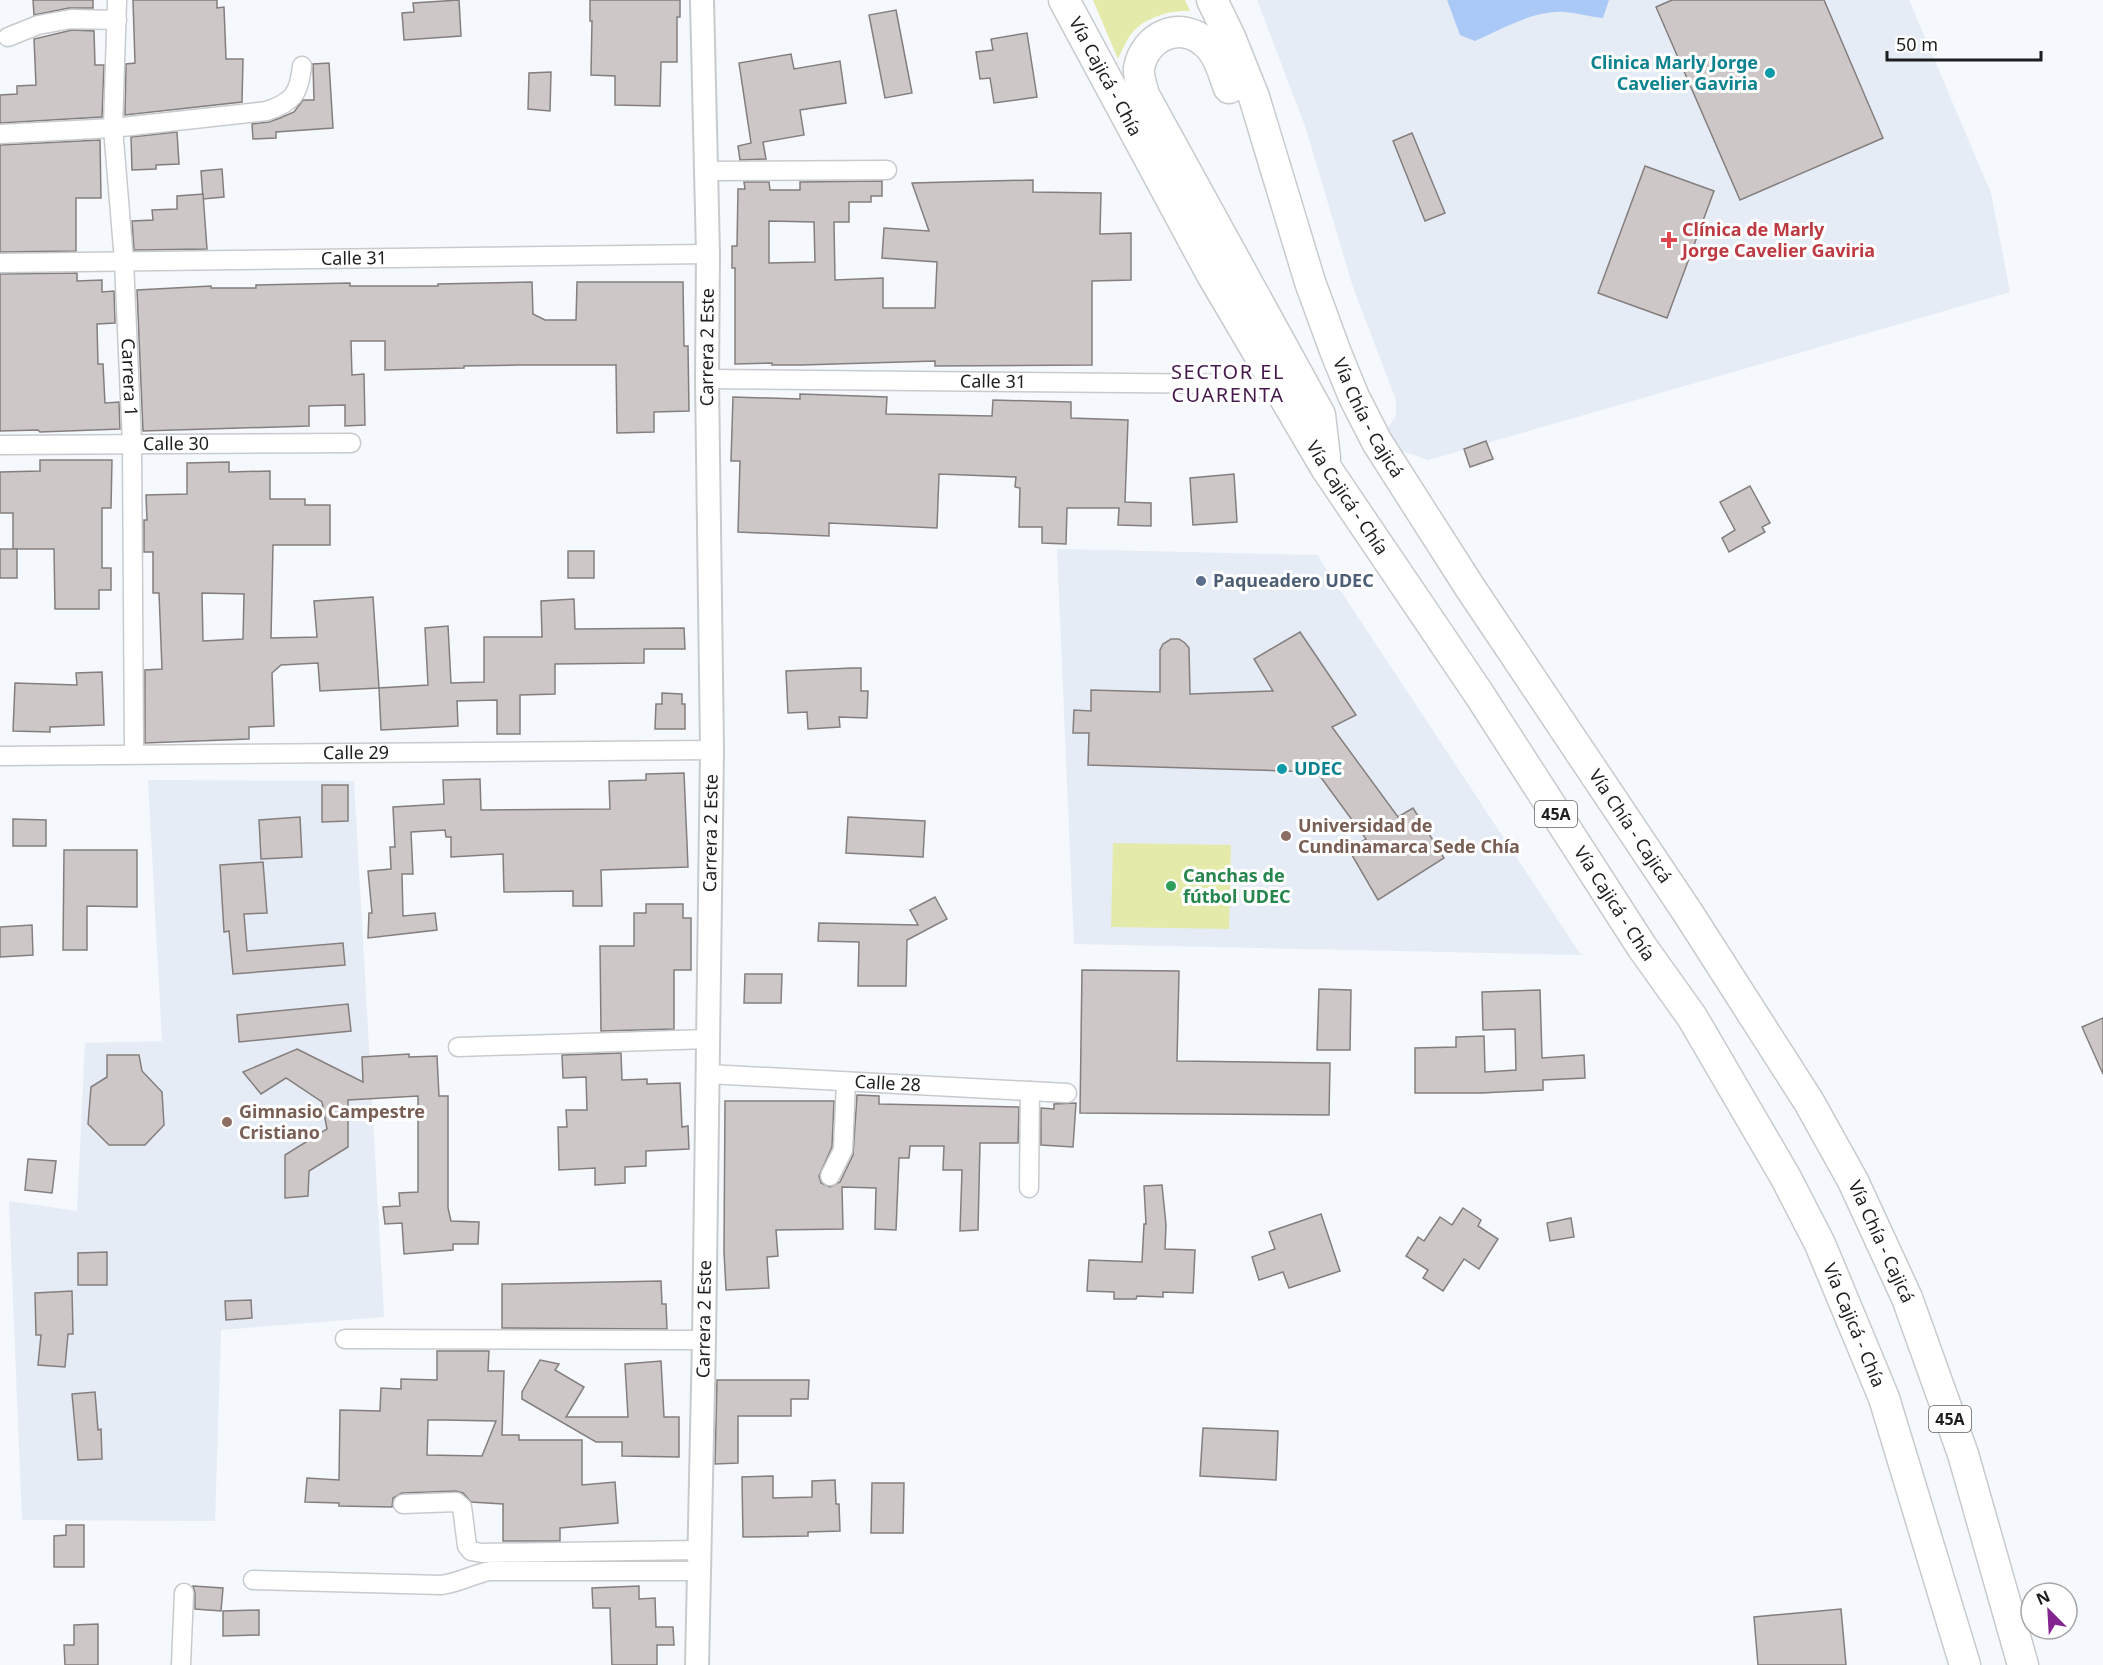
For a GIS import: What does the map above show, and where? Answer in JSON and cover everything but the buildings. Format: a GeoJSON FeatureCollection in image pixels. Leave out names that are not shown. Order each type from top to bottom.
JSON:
{"type":"FeatureCollection","features":[{"type":"Feature","properties":{"kind":"highway","name":"Vía Cajicá - Chía"},"geometry":{"type":"LineString","coordinates":[[1064,0],[1205,262],[1326,468],[1479,694],[1642,946],[1692,1017],[1786,1178],[1820,1244],[1884,1398],[1965,1665]]}},
{"type":"Feature","properties":{"kind":"highway","name":"Vía Chía - Cajicá"},"geometry":{"type":"LineString","coordinates":[[1212,0],[1230,37],[1254,97],[1310,282],[1336,353],[1354,397],[1377,442],[1482,606],[1707,943],[1809,1102],[1853,1181],[1907,1298],[1963,1454],[2023,1665]]}},
{"type":"Feature","properties":{"kind":"highway"},"geometry":{"type":"LineString","coordinates":[[1277,172],[1249,141],[1216,55],[1206,43],[1190,33],[1174,32],[1156,39],[1144,52],[1139,71],[1144,95],[1320,415],[1326,468]]}},
{"type":"Feature","properties":{"kind":"street","name":"Carrera 1"},"geometry":{"type":"LineString","coordinates":[[117,0],[113,128],[124,261],[132,443],[134,754]]}},
{"type":"Feature","properties":{"kind":"street","name":"Carrera 2 Este"},"geometry":{"type":"LineString","coordinates":[[697,1665],[712,750],[707,379],[708,254],[702,0]]}},
{"type":"Feature","properties":{"kind":"street"},"geometry":{"type":"LineString","coordinates":[[8,36],[38,25],[71,19],[117,20]]}},
{"type":"Feature","properties":{"kind":"street"},"geometry":{"type":"LineString","coordinates":[[0,134],[113,128],[267,111],[288,101],[295,93],[300,86],[302,66]]}},
{"type":"Feature","properties":{"kind":"street"},"geometry":{"type":"LineString","coordinates":[[706,171],[887,170]]}},
{"type":"Feature","properties":{"kind":"street","name":"Calle 31"},"geometry":{"type":"LineString","coordinates":[[0,263],[708,254]]}},
{"type":"Feature","properties":{"kind":"street","name":"Calle 31"},"geometry":{"type":"LineString","coordinates":[[707,379],[1237,384],[1279,391]]}},
{"type":"Feature","properties":{"kind":"street","name":"Calle 30"},"geometry":{"type":"LineString","coordinates":[[0,445],[351,443]]}},
{"type":"Feature","properties":{"kind":"street","name":"Calle 29"},"geometry":{"type":"LineString","coordinates":[[0,756],[712,750]]}},
{"type":"Feature","properties":{"kind":"street"},"geometry":{"type":"LineString","coordinates":[[458,1047],[708,1039]]}},
{"type":"Feature","properties":{"kind":"street","name":"Calle 28"},"geometry":{"type":"LineString","coordinates":[[708,1074],[1067,1093]]}},
{"type":"Feature","properties":{"kind":"street"},"geometry":{"type":"LineString","coordinates":[[830,1176],[843,1150],[846,1082]]}},
{"type":"Feature","properties":{"kind":"street"},"geometry":{"type":"LineString","coordinates":[[1029,1188],[1030,1091]]}},
{"type":"Feature","properties":{"kind":"street"},"geometry":{"type":"LineString","coordinates":[[345,1340],[704,1340]]}},
{"type":"Feature","properties":{"kind":"street"},"geometry":{"type":"LineString","coordinates":[[403,1504],[456,1502],[462,1505],[466,1546],[471,1551],[699,1561]]}},
{"type":"Feature","properties":{"kind":"street"},"geometry":{"type":"LineString","coordinates":[[253,1580],[441,1584],[455,1583],[478,1573],[490,1571],[699,1561]]}},
{"type":"Feature","properties":{"kind":"street"},"geometry":{"type":"LineString","coordinates":[[181,1665],[184,1593]]}},
{"type":"Feature","properties":{"kind":"shaded area","name":"Clínica de Marly Jorge Cavelier Gaviria"},"geometry":{"type":"Polygon","coordinates":[[[1257,0],[1909,0],[1991,193],[2010,292],[1428,460],[1377,442],[1396,416],[1396,400],[1353,287],[1305,126],[1257,0]]]}},
{"type":"Feature","properties":{"kind":"shaded area","name":"Universidad de Cundinamarca Sede Chía"},"geometry":{"type":"Polygon","coordinates":[[[1057,549],[1317,555],[1581,955],[1074,944],[1057,549]]]}},
{"type":"Feature","properties":{"kind":"shaded area","name":"Gimnasio Campestre Cristiano"},"geometry":{"type":"Polygon","coordinates":[[[148,780],[354,781],[384,1317],[221,1330],[215,1521],[22,1520],[9,1201],[77,1211],[85,1043],[162,1041],[148,780]]]}},
{"type":"Feature","properties":{"kind":"green space"},"geometry":{"type":"Polygon","coordinates":[[[1093,0],[1185,0],[1190,11],[1167,13],[1137,27],[1126,42],[1118,59],[1093,0]]]}},
{"type":"Feature","properties":{"kind":"green space","name":"Canchas de fútbol UDEC"},"geometry":{"type":"Polygon","coordinates":[[[1113,843],[1231,845],[1229,929],[1111,927],[1113,843]]]}},
{"type":"Feature","properties":{"kind":"water"},"geometry":{"type":"Polygon","coordinates":[[[1447,0],[1609,0],[1603,18],[1553,12],[1518,21],[1475,41],[1460,35],[1447,0]]]}},
{"type":"Feature","properties":{"kind":"place","name":"Clinica Marly Jorge Cavelier Gaviria"},"geometry":{"type":"Point","coordinates":[1770,73]}},
{"type":"Feature","properties":{"kind":"place","name":"Clínica de Marly Jorge Cavelier Gaviria"},"geometry":{"type":"Point","coordinates":[1669,240]}},
{"type":"Feature","properties":{"kind":"place","name":"Paqueadero UDEC"},"geometry":{"type":"Point","coordinates":[1201,581]}},
{"type":"Feature","properties":{"kind":"place","name":"UDEC"},"geometry":{"type":"Point","coordinates":[1282,769]}},
{"type":"Feature","properties":{"kind":"place","name":"Universidad de Cundinamarca Sede Chía"},"geometry":{"type":"Point","coordinates":[1286,836]}},
{"type":"Feature","properties":{"kind":"place","name":"Canchas de fútbol UDEC"},"geometry":{"type":"Point","coordinates":[1171,886]}},
{"type":"Feature","properties":{"kind":"place","name":"Gimnasio Campestre Cristiano"},"geometry":{"type":"Point","coordinates":[227,1122]}},
{"type":"Feature","properties":{"kind":"district","name":"SECTOR EL CUARENTA"},"geometry":{"type":"Point","coordinates":[1228,384]}}]}
